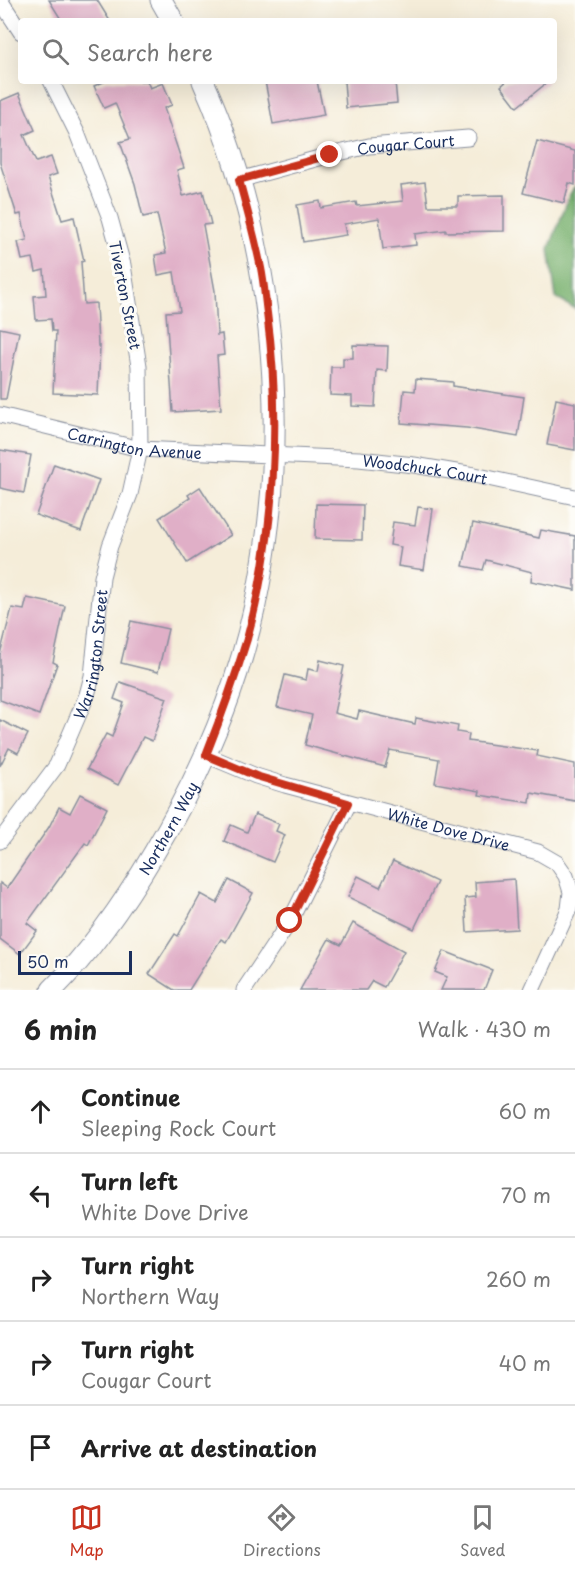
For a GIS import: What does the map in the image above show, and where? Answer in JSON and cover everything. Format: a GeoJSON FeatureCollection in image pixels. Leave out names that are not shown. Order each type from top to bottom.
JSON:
{"type":"FeatureCollection","features":[{"type":"Feature","properties":{"kind":"street"},"geometry":{"type":"LineString","coordinates":[[0,0],[18,27]]}},
{"type":"Feature","properties":{"kind":"street"},"geometry":{"type":"LineString","coordinates":[[161,0],[171,18]]}},
{"type":"Feature","properties":{"kind":"street","name":"Tiverton Street"},"geometry":{"type":"LineString","coordinates":[[52,84],[77,133],[110,218],[123,265],[139,366],[140,449]]}},
{"type":"Feature","properties":{"kind":"street","name":"Northern Way"},"geometry":{"type":"LineString","coordinates":[[52,990],[101,932],[137,882],[172,823],[206,755],[247,639],[260,585],[268,526],[273,455],[274,391],[270,334],[262,270],[239,180],[204,84]]}},
{"type":"Feature","properties":{"kind":"street","name":"Cougar Court"},"geometry":{"type":"LineString","coordinates":[[239,180],[369,146],[468,138]]}},
{"type":"Feature","properties":{"kind":"street","name":"Carrington Avenue"},"geometry":{"type":"LineString","coordinates":[[0,415],[140,449],[273,455]]}},
{"type":"Feature","properties":{"kind":"street","name":"Warrington Street"},"geometry":{"type":"LineString","coordinates":[[0,841],[57,765],[87,695],[92,676],[102,577],[110,546],[130,494],[140,449]]}},
{"type":"Feature","properties":{"kind":"street","name":"Woodchuck Court"},"geometry":{"type":"LineString","coordinates":[[273,455],[359,459],[414,465],[474,475],[575,497]]}},
{"type":"Feature","properties":{"kind":"street","name":"White Dove Drive"},"geometry":{"type":"LineString","coordinates":[[206,755],[256,776],[348,803],[538,852],[557,863],[566,876],[571,892],[568,909],[532,990]]}},
{"type":"Feature","properties":{"kind":"street"},"geometry":{"type":"LineString","coordinates":[[244,990],[290,921],[348,803]]}},
{"type":"Feature","properties":{"kind":"green space"},"geometry":{"type":"Polygon","coordinates":[[[575,186],[575,309],[556,298],[549,249],[575,186]]]}},
{"type":"Feature","properties":{"kind":"building"},"geometry":{"type":"Polygon","coordinates":[[[49,0],[97,0],[108,18],[60,18],[49,0]]]}},
{"type":"Feature","properties":{"kind":"building"},"geometry":{"type":"Polygon","coordinates":[[[99,84],[148,84],[150,88],[163,84],[172,105],[164,108],[184,168],[177,170],[183,196],[203,191],[211,224],[203,225],[215,291],[217,335],[222,334],[224,355],[217,356],[221,409],[173,412],[166,312],[180,311],[174,272],[158,275],[155,255],[166,253],[157,214],[143,217],[135,184],[120,142],[130,139],[115,103],[104,108],[94,86],[99,84]]]}},
{"type":"Feature","properties":{"kind":"building"},"geometry":{"type":"Polygon","coordinates":[[[266,84],[318,84],[324,115],[273,124],[266,84]]]}},
{"type":"Feature","properties":{"kind":"building"},"geometry":{"type":"Polygon","coordinates":[[[344,84],[395,84],[397,103],[346,108],[344,84]]]}},
{"type":"Feature","properties":{"kind":"building"},"geometry":{"type":"Polygon","coordinates":[[[503,84],[545,84],[517,107],[501,86],[503,84]]]}},
{"type":"Feature","properties":{"kind":"building"},"geometry":{"type":"Polygon","coordinates":[[[19,93],[35,130],[24,135],[36,162],[51,157],[57,174],[48,177],[62,220],[74,217],[84,261],[81,262],[84,304],[96,303],[98,346],[100,346],[98,395],[53,393],[56,331],[52,331],[51,319],[36,320],[34,296],[46,295],[44,270],[36,272],[33,258],[22,260],[18,242],[27,240],[21,214],[17,215],[0,163],[0,101],[19,93]]]}},
{"type":"Feature","properties":{"kind":"building"},"geometry":{"type":"Polygon","coordinates":[[[537,141],[575,151],[575,185],[569,183],[564,203],[523,193],[537,141]]]}},
{"type":"Feature","properties":{"kind":"building"},"geometry":{"type":"Polygon","coordinates":[[[425,182],[428,206],[458,206],[458,196],[504,195],[504,231],[446,232],[446,230],[415,234],[416,245],[383,249],[379,218],[344,224],[346,235],[303,242],[297,205],[320,201],[321,208],[356,202],[357,206],[403,201],[401,185],[425,182]]]}},
{"type":"Feature","properties":{"kind":"building"},"geometry":{"type":"Polygon","coordinates":[[[0,328],[19,332],[6,399],[0,399],[0,328]]]}},
{"type":"Feature","properties":{"kind":"building"},"geometry":{"type":"Polygon","coordinates":[[[353,345],[388,346],[387,371],[377,370],[375,407],[352,406],[352,396],[330,395],[331,367],[343,367],[343,358],[353,358],[353,345]]]}},
{"type":"Feature","properties":{"kind":"building"},"geometry":{"type":"Polygon","coordinates":[[[416,379],[453,382],[453,386],[524,397],[518,437],[467,428],[401,423],[404,390],[415,391],[416,379]]]}},
{"type":"Feature","properties":{"kind":"building"},"geometry":{"type":"Polygon","coordinates":[[[556,399],[575,403],[575,450],[547,445],[556,399]]]}},
{"type":"Feature","properties":{"kind":"building"},"geometry":{"type":"Polygon","coordinates":[[[0,450],[31,455],[24,493],[0,488],[0,450]]]}},
{"type":"Feature","properties":{"kind":"building"},"geometry":{"type":"Polygon","coordinates":[[[54,464],[99,480],[81,531],[36,515],[54,464]]]}},
{"type":"Feature","properties":{"kind":"building"},"geometry":{"type":"Polygon","coordinates":[[[200,487],[231,535],[187,563],[159,518],[190,498],[188,495],[200,487]]]}},
{"type":"Feature","properties":{"kind":"building"},"geometry":{"type":"Polygon","coordinates":[[[316,504],[363,505],[362,540],[315,539],[316,504]]]}},
{"type":"Feature","properties":{"kind":"building"},"geometry":{"type":"Polygon","coordinates":[[[418,507],[433,509],[424,570],[398,566],[401,547],[390,545],[393,522],[415,525],[418,507]]]}},
{"type":"Feature","properties":{"kind":"building"},"geometry":{"type":"Polygon","coordinates":[[[473,523],[539,538],[541,530],[575,536],[575,590],[531,581],[532,572],[486,560],[483,570],[463,566],[473,523]]]}},
{"type":"Feature","properties":{"kind":"building"},"geometry":{"type":"Polygon","coordinates":[[[27,598],[65,606],[53,662],[57,664],[39,715],[0,700],[0,654],[12,608],[24,610],[27,598]]]}},
{"type":"Feature","properties":{"kind":"building"},"geometry":{"type":"Polygon","coordinates":[[[131,621],[168,629],[158,672],[121,663],[131,621]]]}},
{"type":"Feature","properties":{"kind":"building"},"geometry":{"type":"Polygon","coordinates":[[[320,660],[344,666],[334,713],[357,719],[359,711],[415,724],[416,718],[458,726],[457,732],[469,734],[468,741],[538,751],[537,756],[575,764],[575,801],[531,793],[530,803],[479,795],[480,791],[435,783],[439,759],[390,750],[385,767],[305,745],[312,715],[277,707],[285,675],[306,680],[308,669],[318,671],[320,660]]]}},
{"type":"Feature","properties":{"kind":"building"},"geometry":{"type":"Polygon","coordinates":[[[120,682],[167,698],[152,741],[143,737],[118,785],[87,769],[106,734],[112,737],[124,703],[114,699],[120,682]]]}},
{"type":"Feature","properties":{"kind":"building"},"geometry":{"type":"Polygon","coordinates":[[[0,720],[28,734],[18,753],[9,748],[0,766],[0,720]]]}},
{"type":"Feature","properties":{"kind":"building"},"geometry":{"type":"Polygon","coordinates":[[[80,794],[107,808],[88,845],[85,843],[27,923],[37,931],[20,954],[0,939],[0,883],[7,888],[49,827],[59,807],[70,813],[80,794]]]}},
{"type":"Feature","properties":{"kind":"building"},"geometry":{"type":"Polygon","coordinates":[[[255,814],[279,824],[276,831],[285,835],[273,862],[224,841],[231,825],[247,832],[255,814]]]}},
{"type":"Feature","properties":{"kind":"building"},"geometry":{"type":"Polygon","coordinates":[[[393,861],[437,882],[414,929],[348,897],[358,876],[380,887],[393,861]]]}},
{"type":"Feature","properties":{"kind":"building"},"geometry":{"type":"Polygon","coordinates":[[[514,879],[517,929],[467,932],[465,898],[476,897],[475,882],[514,879]]]}},
{"type":"Feature","properties":{"kind":"building"},"geometry":{"type":"Polygon","coordinates":[[[229,880],[253,893],[226,942],[221,939],[189,990],[174,990],[149,974],[175,934],[178,936],[201,894],[217,903],[229,880]]]}},
{"type":"Feature","properties":{"kind":"building"},"geometry":{"type":"Polygon","coordinates":[[[353,923],[404,951],[384,987],[372,981],[366,990],[300,990],[329,939],[341,945],[353,923]]]}},
{"type":"Feature","properties":{"kind":"building"},"geometry":{"type":"Polygon","coordinates":[[[444,951],[492,970],[484,990],[441,990],[447,977],[435,972],[444,951]]]}},
{"type":"Feature","properties":{"kind":"route"},"geometry":{"type":"LineString","coordinates":[[290,921],[348,803],[256,776],[206,755],[247,639],[260,585],[268,526],[273,455],[274,391],[270,334],[262,270],[239,180],[330,155]]}}]}
